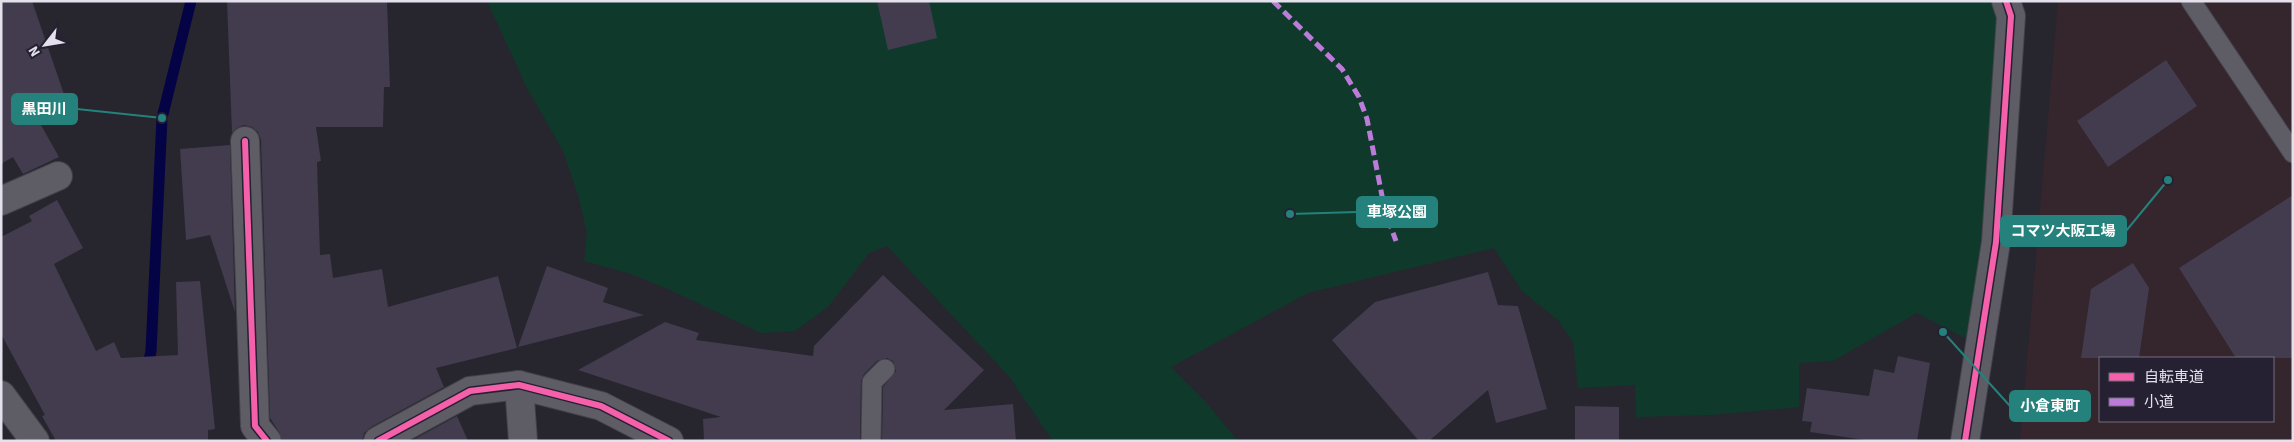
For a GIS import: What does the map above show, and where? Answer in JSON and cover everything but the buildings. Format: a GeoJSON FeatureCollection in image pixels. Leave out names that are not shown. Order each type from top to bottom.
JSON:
{"type":"FeatureCollection","features":[{"type":"Feature","properties":{"kind":"street"},"geometry":{"type":"LineString","coordinates":[[1965,441],[1996,242],[2011,16],[2006,1]]}},
{"type":"Feature","properties":{"kind":"street"},"geometry":{"type":"LineString","coordinates":[[245,141],[255,426],[267,441]]}},
{"type":"Feature","properties":{"kind":"street"},"geometry":{"type":"LineString","coordinates":[[1,201],[58,176]]}},
{"type":"Feature","properties":{"kind":"street"},"geometry":{"type":"LineString","coordinates":[[519,385],[523,441]]}},
{"type":"Feature","properties":{"kind":"street"},"geometry":{"type":"LineString","coordinates":[[378,441],[470,392],[519,385],[601,406],[669,441]]}},
{"type":"Feature","properties":{"kind":"street"},"geometry":{"type":"LineString","coordinates":[[1,395],[35,441]]}},
{"type":"Feature","properties":{"kind":"lane"},"geometry":{"type":"LineString","coordinates":[[2191,1],[2293,153]]}},
{"type":"Feature","properties":{"kind":"lane"},"geometry":{"type":"LineString","coordinates":[[871,441],[872,382],[886,369]]}},
{"type":"Feature","properties":{"kind":"shaded area"},"geometry":{"type":"Polygon","coordinates":[[[2058,1],[2293,1],[2293,441],[2020,441],[2058,1]]]}},
{"type":"Feature","properties":{"kind":"green space"},"geometry":{"type":"Polygon","coordinates":[[[487,1],[2006,1],[1980,346],[1917,313],[1833,361],[1799,363],[1799,407],[1712,415],[1636,417],[1635,385],[1578,388],[1573,342],[1558,320],[1522,291],[1494,248],[1308,293],[1171,367],[1204,400],[1238,441],[1053,441],[1008,375],[887,246],[869,253],[828,307],[795,331],[761,333],[670,290],[631,274],[584,261],[587,233],[578,195],[563,151],[526,86],[487,1]]]}},
{"type":"Feature","properties":{"kind":"waterway"},"geometry":{"type":"LineString","coordinates":[[147,370],[151,351],[162,118],[191,1]]}},
{"type":"Feature","properties":{"kind":"marked path"},"geometry":{"type":"LineString","coordinates":[[1273,1],[1342,69],[1359,97],[1367,119],[1385,211],[1396,241]]}},
{"type":"Feature","properties":{"kind":"cycle path"},"geometry":{"type":"LineString","coordinates":[[1965,441],[1996,242],[2011,16],[2006,1]]}},
{"type":"Feature","properties":{"kind":"cycle path"},"geometry":{"type":"LineString","coordinates":[[245,141],[255,426],[267,441]]}},
{"type":"Feature","properties":{"kind":"cycle path"},"geometry":{"type":"LineString","coordinates":[[378,441],[470,391],[519,385],[601,406],[669,441]]}},
{"type":"Feature","properties":{"kind":"place","name":"黒田川"},"geometry":{"type":"Point","coordinates":[162,118]}},
{"type":"Feature","properties":{"kind":"place","name":"コマツ大阪工場"},"geometry":{"type":"Point","coordinates":[2168,180]}},
{"type":"Feature","properties":{"kind":"place","name":"車塚公園"},"geometry":{"type":"Point","coordinates":[1290,214]}},
{"type":"Feature","properties":{"kind":"place","name":"小倉東町"},"geometry":{"type":"Point","coordinates":[1943,332]}}]}
